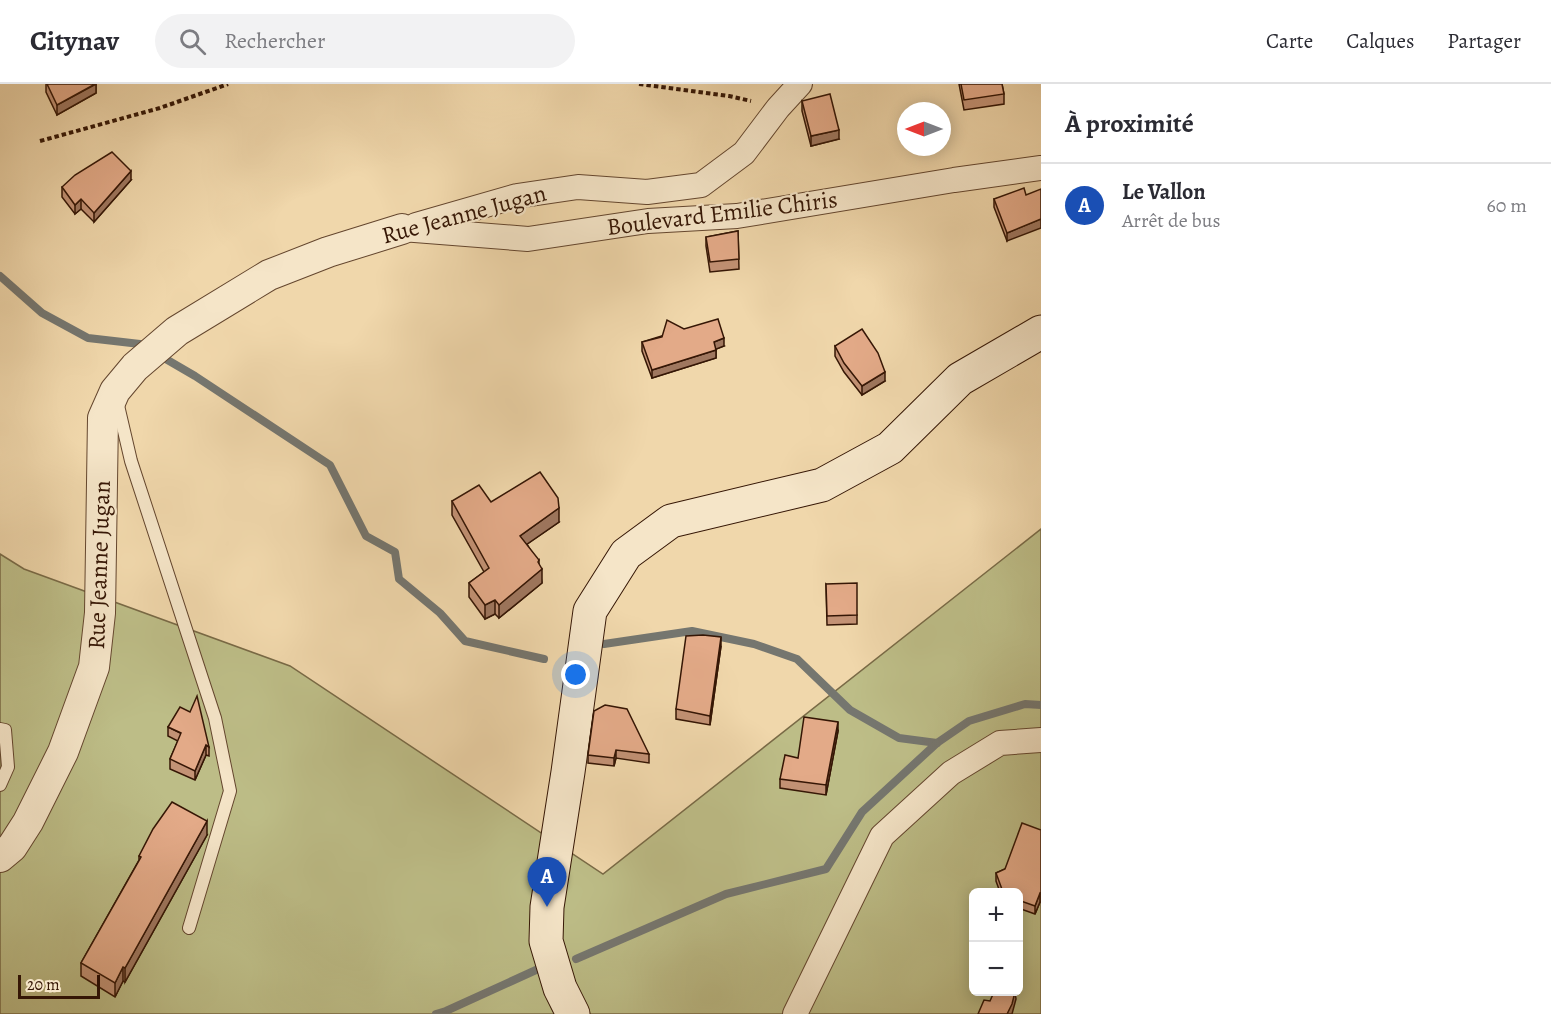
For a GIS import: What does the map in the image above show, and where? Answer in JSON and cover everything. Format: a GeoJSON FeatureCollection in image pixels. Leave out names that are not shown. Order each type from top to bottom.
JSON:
{"type":"FeatureCollection","features":[{"type":"Feature","properties":{"kind":"main road"},"geometry":{"type":"LineString","coordinates":[[562,1005],[546,941],[547,907],[590,610],[627,554],[671,521],[822,484],[890,448],[960,379],[1041,332]]}},
{"type":"Feature","properties":{"kind":"street","name":"Rue Jeanne Jugan"},"geometry":{"type":"LineString","coordinates":[[0,857],[12,847],[58,762],[94,667],[100,613],[103,418],[115,391],[135,366],[177,331],[269,274],[328,252],[517,196],[578,187],[646,192],[701,185],[744,153],[778,108],[800,84]]}},
{"type":"Feature","properties":{"kind":"street","name":"Boulevard Emilie Chiris"},"geometry":{"type":"LineString","coordinates":[[402,229],[528,238],[648,221],[737,216],[1041,168]]}},
{"type":"Feature","properties":{"kind":"street"},"geometry":{"type":"LineString","coordinates":[[795,1014],[882,836],[951,773],[1000,742],[1041,741]]}},
{"type":"Feature","properties":{"kind":"lane"},"geometry":{"type":"LineString","coordinates":[[115,391],[131,461],[215,718],[230,791],[189,928]]}},
{"type":"Feature","properties":{"kind":"lane"},"geometry":{"type":"LineString","coordinates":[[0,729],[5,730],[8,767],[0,785]]}},
{"type":"Feature","properties":{"kind":"path"},"geometry":{"type":"LineString","coordinates":[[40,141],[160,108],[228,84]]}},
{"type":"Feature","properties":{"kind":"path"},"geometry":{"type":"LineString","coordinates":[[639,84],[729,96],[778,108]]}},
{"type":"Feature","properties":{"kind":"green space"},"geometry":{"type":"Polygon","coordinates":[[[1041,529],[1041,1014],[0,1014],[0,554],[24,569],[290,666],[603,874],[1041,529]]]}},
{"type":"Feature","properties":{"kind":"building"},"geometry":{"type":"Polygon","coordinates":[[[47,84],[95,84],[57,105],[47,84]]]}},
{"type":"Feature","properties":{"kind":"building"},"geometry":{"type":"Polygon","coordinates":[[[961,84],[1002,84],[1004,94],[964,100],[961,84]]]}},
{"type":"Feature","properties":{"kind":"building"},"geometry":{"type":"Polygon","coordinates":[[[830,94],[839,130],[811,136],[802,101],[830,94]]]}},
{"type":"Feature","properties":{"kind":"building"},"geometry":{"type":"Polygon","coordinates":[[[112,152],[131,171],[94,213],[81,199],[75,205],[62,187],[75,175],[112,152]]]}},
{"type":"Feature","properties":{"kind":"building"},"geometry":{"type":"Polygon","coordinates":[[[1024,188],[1026,195],[1041,189],[1041,219],[1007,233],[994,199],[1024,188]]]}},
{"type":"Feature","properties":{"kind":"building"},"geometry":{"type":"Polygon","coordinates":[[[738,231],[739,259],[710,262],[706,237],[738,231]]]}},
{"type":"Feature","properties":{"kind":"building"},"geometry":{"type":"Polygon","coordinates":[[[718,319],[724,338],[714,342],[716,350],[652,370],[642,342],[662,337],[667,320],[684,329],[718,319]]]}},
{"type":"Feature","properties":{"kind":"building"},"geometry":{"type":"Polygon","coordinates":[[[862,329],[878,353],[885,372],[862,386],[844,363],[835,346],[862,329]]]}},
{"type":"Feature","properties":{"kind":"building"},"geometry":{"type":"Polygon","coordinates":[[[540,472],[558,498],[559,508],[520,536],[539,560],[542,569],[499,605],[495,600],[485,605],[469,583],[489,568],[452,501],[479,485],[491,502],[540,472]]]}},
{"type":"Feature","properties":{"kind":"building"},"geometry":{"type":"Polygon","coordinates":[[[857,583],[857,615],[827,616],[826,584],[857,583]]]}},
{"type":"Feature","properties":{"kind":"building"},"geometry":{"type":"Polygon","coordinates":[[[686,636],[721,637],[710,716],[676,709],[686,636]]]}},
{"type":"Feature","properties":{"kind":"building"},"geometry":{"type":"Polygon","coordinates":[[[197,696],[209,747],[206,745],[195,771],[170,759],[181,733],[168,727],[180,707],[190,712],[197,696]]]}},
{"type":"Feature","properties":{"kind":"building"},"geometry":{"type":"Polygon","coordinates":[[[605,705],[627,709],[649,754],[616,750],[614,758],[588,755],[594,711],[605,705]]]}},
{"type":"Feature","properties":{"kind":"building"},"geometry":{"type":"Polygon","coordinates":[[[804,717],[838,722],[826,785],[780,779],[785,755],[798,758],[804,717]]]}},
{"type":"Feature","properties":{"kind":"building"},"geometry":{"type":"Polygon","coordinates":[[[172,802],[207,821],[115,983],[81,963],[141,857],[139,856],[153,829],[172,802]]]}},
{"type":"Feature","properties":{"kind":"building"},"geometry":{"type":"Polygon","coordinates":[[[1022,823],[1041,830],[1041,894],[1035,906],[1023,902],[1023,888],[1002,888],[996,873],[1005,869],[1022,823]]]}},
{"type":"Feature","properties":{"kind":"building"},"geometry":{"type":"Polygon","coordinates":[[[992,996],[1014,996],[1007,1014],[978,1014],[984,1000],[990,1001],[992,996]]]}},
{"type":"Feature","properties":{"kind":"waterway"},"geometry":{"type":"LineString","coordinates":[[0,276],[42,313],[88,338],[140,344],[195,376],[330,465],[366,536],[395,552],[399,579],[440,613],[465,641],[544,659]]}},
{"type":"Feature","properties":{"kind":"waterway"},"geometry":{"type":"LineString","coordinates":[[604,644],[692,631],[754,644],[797,659],[850,710],[899,738],[937,743]]}},
{"type":"Feature","properties":{"kind":"waterway"},"geometry":{"type":"LineString","coordinates":[[576,959],[726,894],[826,869],[862,812],[937,743],[969,721],[1025,704],[1041,705]]}},
{"type":"Feature","properties":{"kind":"waterway"},"geometry":{"type":"LineString","coordinates":[[436,1014],[536,970]]}},
{"type":"Feature","properties":{"kind":"place","name":"Le Vallon"},"geometry":{"type":"Point","coordinates":[547,907]}}]}
